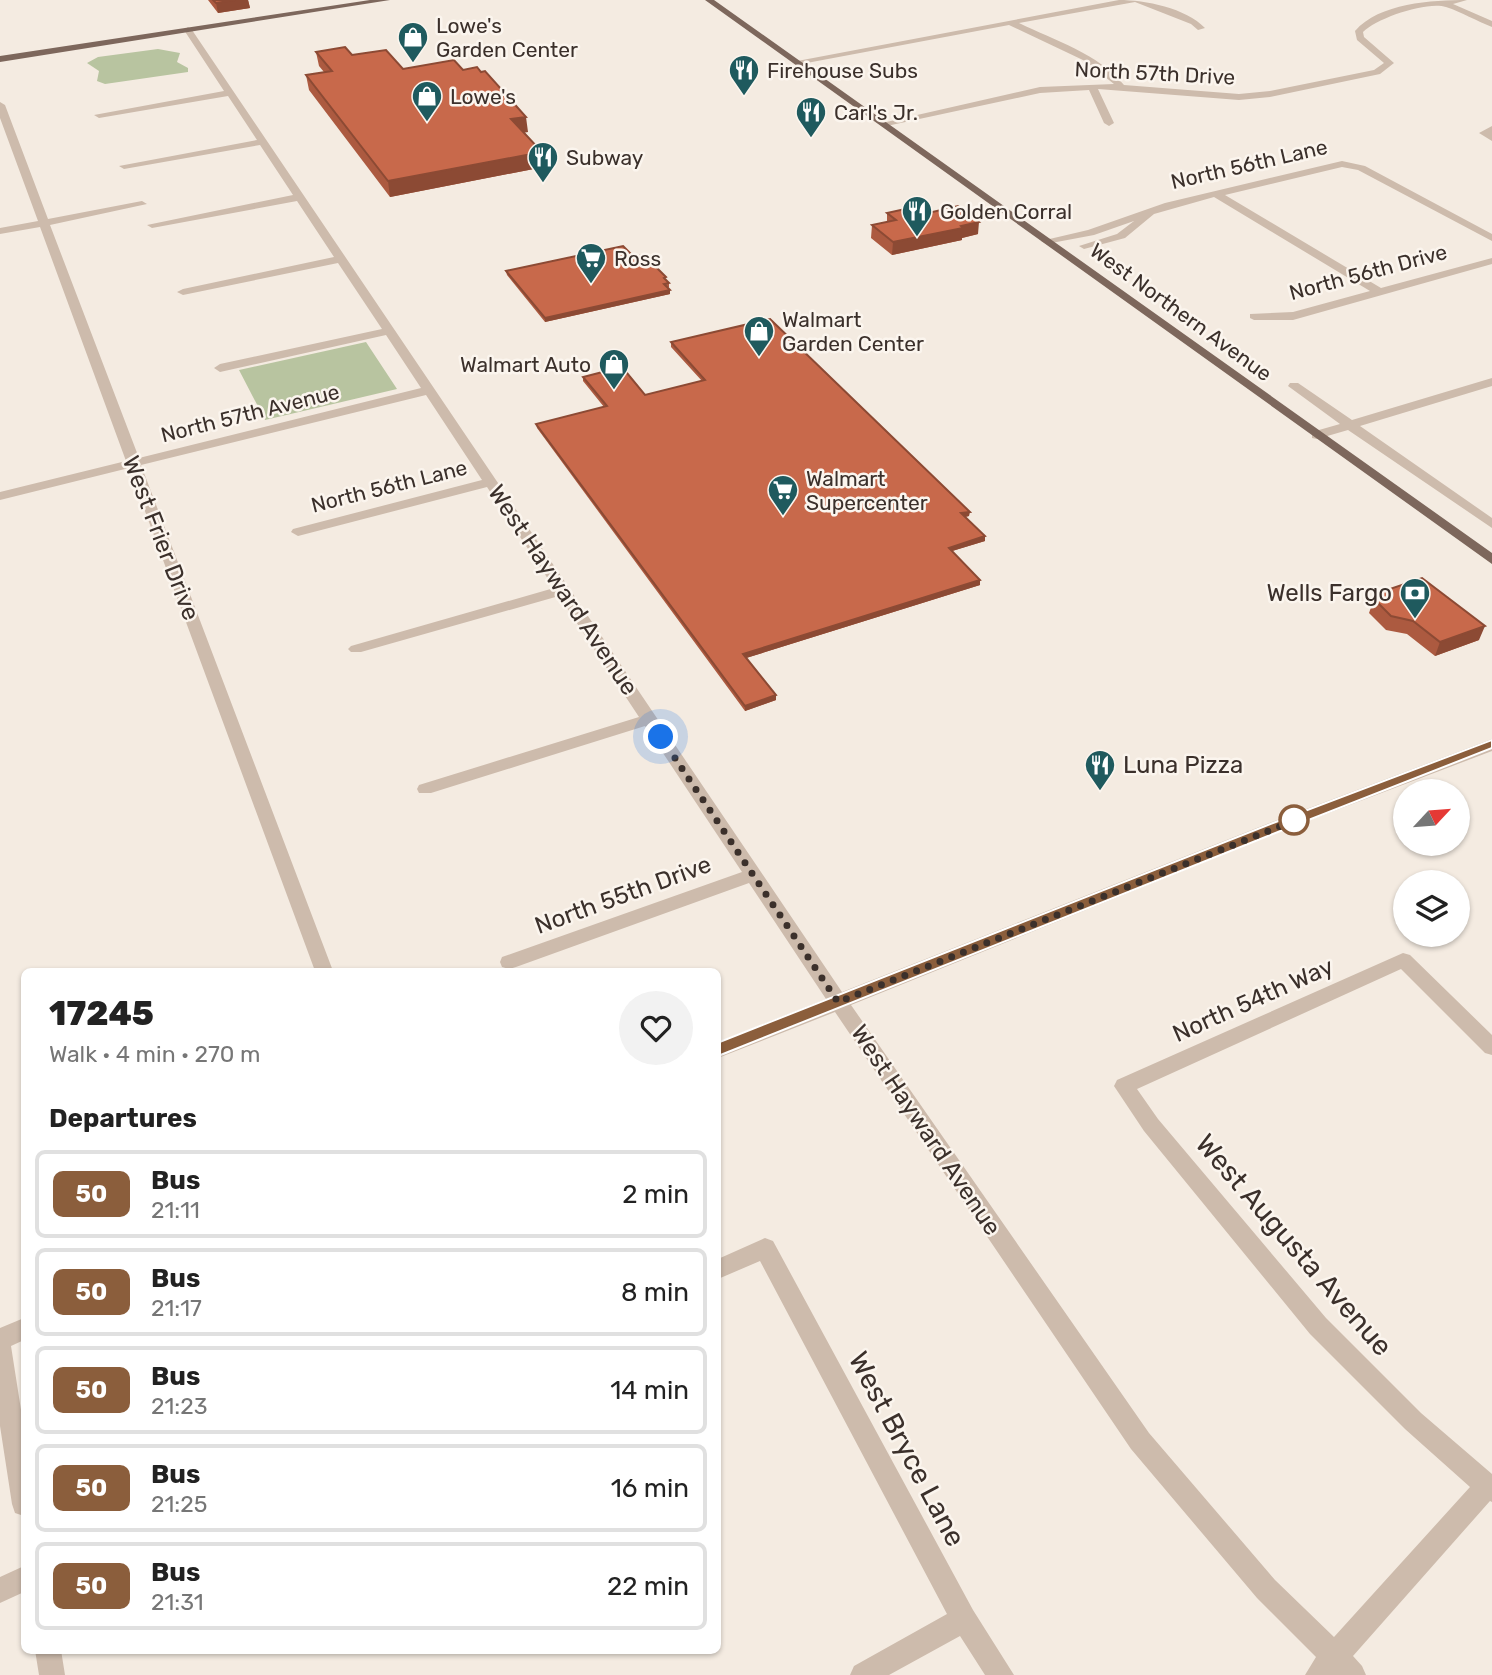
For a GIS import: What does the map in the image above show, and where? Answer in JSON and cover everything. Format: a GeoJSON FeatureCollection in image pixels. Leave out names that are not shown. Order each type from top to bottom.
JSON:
{"type":"FeatureCollection","features":[{"type":"Feature","properties":{"kind":"main road"},"geometry":{"type":"LineString","coordinates":[[0,59],[386,0]]}},
{"type":"Feature","properties":{"kind":"main road","name":"West Northern Avenue"},"geometry":{"type":"LineString","coordinates":[[709,0],[1492,560]]}},
{"type":"Feature","properties":{"kind":"street"},"geometry":{"type":"LineString","coordinates":[[1074,0],[1089,8]]}},
{"type":"Feature","properties":{"kind":"street"},"geometry":{"type":"LineString","coordinates":[[796,62],[1132,0]]}},
{"type":"Feature","properties":{"kind":"street"},"geometry":{"type":"LineString","coordinates":[[1138,0],[1194,22],[1201,28]]}},
{"type":"Feature","properties":{"kind":"street","name":"North 57th Drive"},"geometry":{"type":"LineString","coordinates":[[885,125],[972,107],[1015,94],[1092,86],[1239,97],[1270,94],[1377,72],[1390,63],[1366,46],[1360,38],[1359,31],[1364,24],[1377,17],[1440,2],[1463,0]]}},
{"type":"Feature","properties":{"kind":"street"},"geometry":{"type":"LineString","coordinates":[[1440,2],[1492,23]]}},
{"type":"Feature","properties":{"kind":"street"},"geometry":{"type":"LineString","coordinates":[[1009,22],[1096,65],[1119,81],[1122,88]]}},
{"type":"Feature","properties":{"kind":"street","name":"West Hayward Avenue"},"geometry":{"type":"LineString","coordinates":[[188,30],[838,1002],[1140,1441],[1335,1669]]}},
{"type":"Feature","properties":{"kind":"street"},"geometry":{"type":"LineString","coordinates":[[1092,86],[1108,123]]}},
{"type":"Feature","properties":{"kind":"street"},"geometry":{"type":"LineString","coordinates":[[99,115],[230,93]]}},
{"type":"Feature","properties":{"kind":"street","name":"West Frier Drive"},"geometry":{"type":"LineString","coordinates":[[0,105],[323,968]]}},
{"type":"Feature","properties":{"kind":"street"},"geometry":{"type":"LineString","coordinates":[[124,166],[263,142]]}},
{"type":"Feature","properties":{"kind":"street","name":"North 56th Lane"},"geometry":{"type":"LineString","coordinates":[[1046,241],[1090,233],[1157,208],[1342,164],[1351,164],[1492,238]]}},
{"type":"Feature","properties":{"kind":"street"},"geometry":{"type":"LineString","coordinates":[[1216,194],[1379,292]]}},
{"type":"Feature","properties":{"kind":"street"},"geometry":{"type":"LineString","coordinates":[[152,225],[299,197]]}},
{"type":"Feature","properties":{"kind":"street"},"geometry":{"type":"LineString","coordinates":[[0,231],[142,204]]}},
{"type":"Feature","properties":{"kind":"street","name":"North 56th Lane"},"geometry":{"type":"LineString","coordinates":[[1057,249],[1121,236],[1157,208]]}},
{"type":"Feature","properties":{"kind":"street"},"geometry":{"type":"LineString","coordinates":[[183,292],[341,259]]}},
{"type":"Feature","properties":{"kind":"street","name":"North 56th Drive"},"geometry":{"type":"LineString","coordinates":[[1254,316],[1293,316],[1492,261]]}},
{"type":"Feature","properties":{"kind":"street"},"geometry":{"type":"LineString","coordinates":[[220,368],[390,331]]}},
{"type":"Feature","properties":{"kind":"street"},"geometry":{"type":"LineString","coordinates":[[1317,435],[1491,383]]}},
{"type":"Feature","properties":{"kind":"street","name":"West Northern Avenue"},"geometry":{"type":"LineString","coordinates":[[1294,386],[1492,524]]}},
{"type":"Feature","properties":{"kind":"street","name":"North 57th Avenue"},"geometry":{"type":"LineString","coordinates":[[0,496],[429,390]]}},
{"type":"Feature","properties":{"kind":"street","name":"North 56th Lane"},"geometry":{"type":"LineString","coordinates":[[298,531],[491,482]]}},
{"type":"Feature","properties":{"kind":"street"},"geometry":{"type":"LineString","coordinates":[[356,649],[564,590]]}},
{"type":"Feature","properties":{"kind":"street"},"geometry":{"type":"LineString","coordinates":[[425,789],[649,719]]}},
{"type":"Feature","properties":{"kind":"street"},"geometry":{"type":"LineString","coordinates":[[721,1049],[1278,826],[1492,745]]}},
{"type":"Feature","properties":{"kind":"street","name":"North 55th Drive"},"geometry":{"type":"LineString","coordinates":[[509,962],[753,875]]}},
{"type":"Feature","properties":{"kind":"street","name":"North 54th Way"},"geometry":{"type":"LineString","coordinates":[[1124,1086],[1403,960],[1492,1047]]}},
{"type":"Feature","properties":{"kind":"street","name":"West Augusta Avenue"},"geometry":{"type":"LineString","coordinates":[[1124,1086],[1151,1125],[1318,1326],[1413,1421],[1490,1488]]}},
{"type":"Feature","properties":{"kind":"street","name":"West Bryce Lane"},"geometry":{"type":"LineString","coordinates":[[721,1268],[765,1248],[964,1619],[1001,1675]]}},
{"type":"Feature","properties":{"kind":"street"},"geometry":{"type":"LineString","coordinates":[[0,1339],[21,1330]]}},
{"type":"Feature","properties":{"kind":"street"},"geometry":{"type":"LineString","coordinates":[[0,1347],[21,1484]]}},
{"type":"Feature","properties":{"kind":"street"},"geometry":{"type":"LineString","coordinates":[[1335,1669],[1490,1488]]}},
{"type":"Feature","properties":{"kind":"street"},"geometry":{"type":"LineString","coordinates":[[0,1590],[21,1580]]}},
{"type":"Feature","properties":{"kind":"street"},"geometry":{"type":"LineString","coordinates":[[863,1675],[964,1619]]}},
{"type":"Feature","properties":{"kind":"street"},"geometry":{"type":"LineString","coordinates":[[49,1654],[52,1675]]}},
{"type":"Feature","properties":{"kind":"green space"},"geometry":{"type":"Polygon","coordinates":[[[158,49],[180,53],[177,62],[188,68],[188,72],[105,84],[97,81],[99,71],[87,63],[98,57],[158,49]]]}},
{"type":"Feature","properties":{"kind":"green space"},"geometry":{"type":"Polygon","coordinates":[[[366,342],[397,389],[265,420],[239,370],[366,342]]]}},
{"type":"Feature","properties":{"kind":"building"},"geometry":{"type":"Polygon","coordinates":[[[213,0],[235,0],[216,3],[213,0]]]}},
{"type":"Feature","properties":{"kind":"building","name":"Lowe's"},"geometry":{"type":"Polygon","coordinates":[[[345,47],[352,55],[386,50],[403,69],[454,60],[463,70],[477,67],[481,72],[485,71],[526,117],[511,119],[542,152],[388,181],[306,75],[332,71],[316,52],[345,47]]]}},
{"type":"Feature","properties":{"kind":"building"},"geometry":{"type":"Polygon","coordinates":[[[958,206],[979,222],[961,226],[963,228],[893,242],[872,225],[896,220],[887,213],[914,207],[924,214],[958,206]]]}},
{"type":"Feature","properties":{"kind":"building","name":"Ross"},"geometry":{"type":"Polygon","coordinates":[[[623,246],[634,257],[643,255],[649,260],[666,277],[664,278],[669,283],[664,284],[670,290],[545,318],[506,271],[623,246]]]}},
{"type":"Feature","properties":{"kind":"building","name":"Walmart Supercenter"},"geometry":{"type":"Polygon","coordinates":[[[770,319],[970,512],[961,513],[985,536],[949,548],[980,580],[743,654],[776,695],[745,706],[536,424],[607,406],[583,377],[622,367],[645,395],[705,380],[671,342],[770,319]]]}},
{"type":"Feature","properties":{"kind":"building"},"geometry":{"type":"Polygon","coordinates":[[[1422,578],[1485,626],[1440,642],[1413,621],[1391,616],[1374,599],[1382,596],[1378,593],[1422,578]]]}},
{"type":"Feature","properties":{"kind":"bus line","name":"50"},"geometry":{"type":"LineString","coordinates":[[721,1049],[1278,826],[1492,745]]}},
{"type":"Feature","properties":{"kind":"place","name":"Lowe's Garden Center"},"geometry":{"type":"Point","coordinates":[413,64]}},
{"type":"Feature","properties":{"kind":"place","name":"Firehouse Subs"},"geometry":{"type":"Point","coordinates":[744,97]}},
{"type":"Feature","properties":{"kind":"place","name":"Lowe's"},"geometry":{"type":"Point","coordinates":[427,123]}},
{"type":"Feature","properties":{"kind":"place","name":"Carl's Jr."},"geometry":{"type":"Point","coordinates":[811,139]}},
{"type":"Feature","properties":{"kind":"place","name":"Subway"},"geometry":{"type":"Point","coordinates":[543,184]}},
{"type":"Feature","properties":{"kind":"place","name":"Golden Corral"},"geometry":{"type":"Point","coordinates":[917,238]}},
{"type":"Feature","properties":{"kind":"place","name":"Ross"},"geometry":{"type":"Point","coordinates":[591,285]}},
{"type":"Feature","properties":{"kind":"place","name":"Walmart Garden Center"},"geometry":{"type":"Point","coordinates":[759,358]}},
{"type":"Feature","properties":{"kind":"place","name":"Walmart Auto"},"geometry":{"type":"Point","coordinates":[614,391]}},
{"type":"Feature","properties":{"kind":"place","name":"Walmart Supercenter"},"geometry":{"type":"Point","coordinates":[783,517]}},
{"type":"Feature","properties":{"kind":"place","name":"Wells Fargo"},"geometry":{"type":"Point","coordinates":[1415,620]}},
{"type":"Feature","properties":{"kind":"place","name":"Luna Pizza"},"geometry":{"type":"Point","coordinates":[1100,792]}},
{"type":"Feature","properties":{"kind":"route"},"geometry":{"type":"LineString","coordinates":[[661,737],[838,1002],[1301,818],[1294,820]]}}]}
